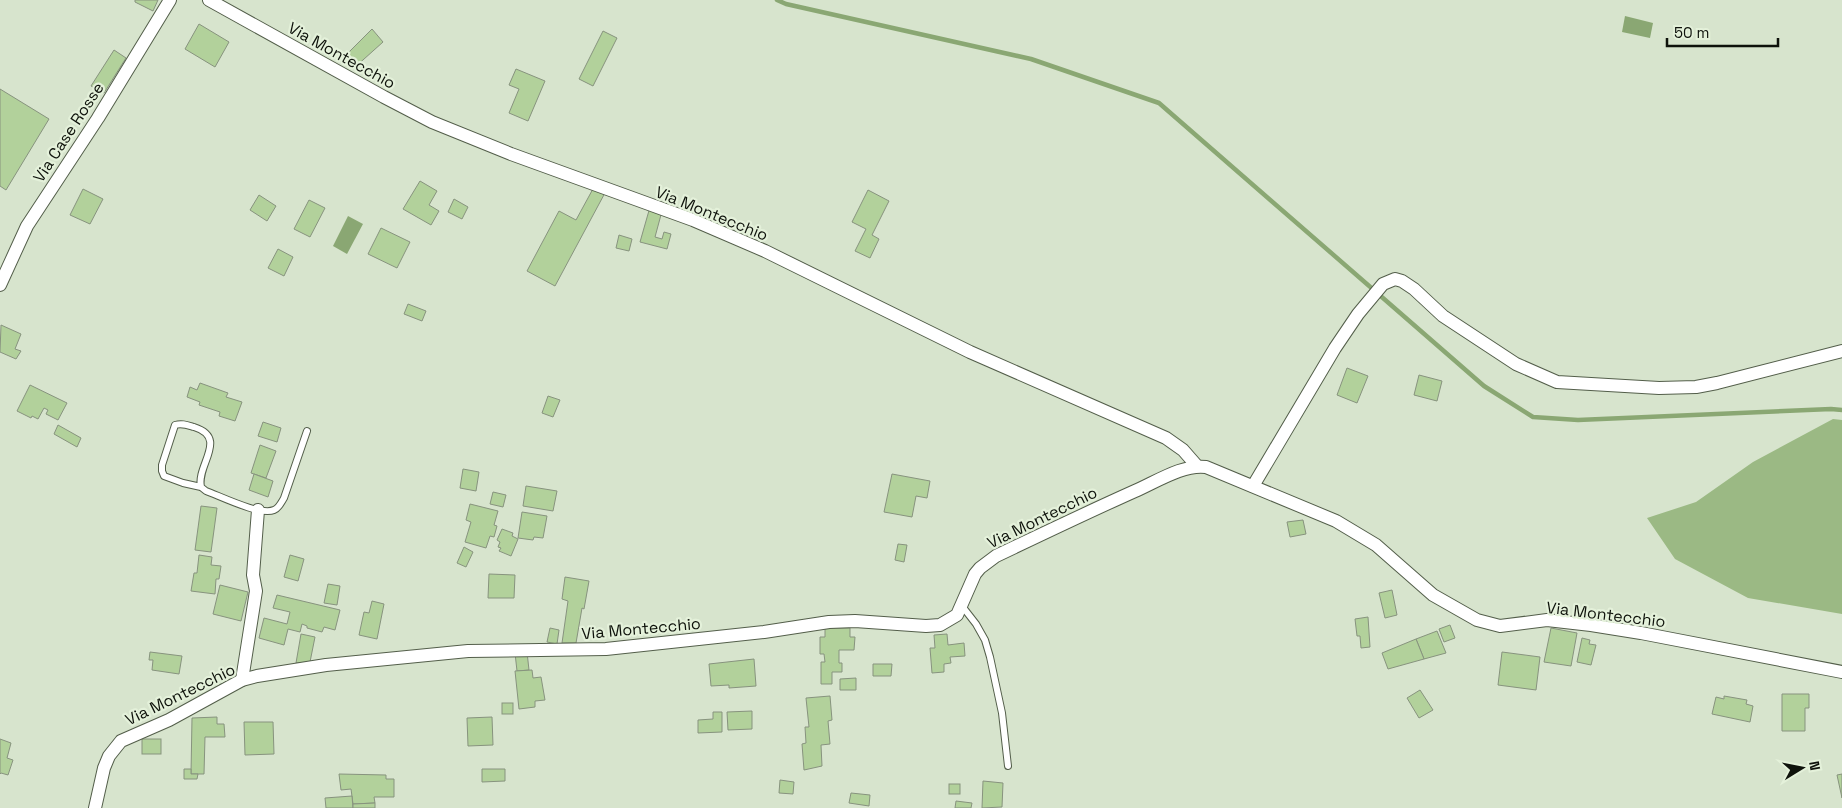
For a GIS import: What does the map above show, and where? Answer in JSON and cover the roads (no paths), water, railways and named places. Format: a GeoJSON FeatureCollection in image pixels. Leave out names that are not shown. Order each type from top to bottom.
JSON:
{"type":"FeatureCollection","features":[{"type":"Feature","properties":{"kind":"street","name":"Via Case Rosse"},"geometry":{"type":"LineString","coordinates":[[0,285],[27,226],[98,118],[170,0]]}},
{"type":"Feature","properties":{"kind":"street","name":"Via Montecchio"},"geometry":{"type":"LineString","coordinates":[[210,0],[432,122],[511,154],[693,220],[765,251],[970,352],[1166,438],[1183,450],[1197,466]]}},
{"type":"Feature","properties":{"kind":"street"},"geometry":{"type":"LineString","coordinates":[[1253,486],[1358,314],[1383,284],[1395,279],[1414,289],[1442,316],[1516,364],[1557,382],[1659,388],[1696,387],[1842,351]]}},
{"type":"Feature","properties":{"kind":"street","name":"Via Montecchio"},"geometry":{"type":"LineString","coordinates":[[95,808],[104,768],[109,756],[121,741],[169,720],[242,680],[270,673],[326,665],[468,651],[606,649],[764,632],[829,622],[855,621],[926,626],[940,625],[957,615],[975,574],[996,556],[1114,500],[1173,474],[1197,466],[1206,467],[1336,522],[1376,545],[1433,595],[1477,620],[1500,626],[1547,620],[1591,625],[1842,672]]}},
{"type":"Feature","properties":{"kind":"street"},"geometry":{"type":"LineString","coordinates":[[242,680],[256,591],[252,575],[258,510]]}},
{"type":"Feature","properties":{"kind":"lane"},"geometry":{"type":"LineString","coordinates":[[202,487],[183,484],[164,476],[162,471],[175,425],[181,423],[207,433],[210,450],[200,481],[206,491],[258,510],[270,511],[279,507],[284,498],[307,431]]}},
{"type":"Feature","properties":{"kind":"lane"},"geometry":{"type":"LineString","coordinates":[[962,606],[976,624],[985,640],[990,657],[1002,713],[1008,766]]}},
{"type":"Feature","properties":{"kind":"waterway"},"geometry":{"type":"LineString","coordinates":[[777,0],[786,4],[1031,59],[1159,103],[1484,386],[1533,417],[1578,420],[1842,410]]}}]}
